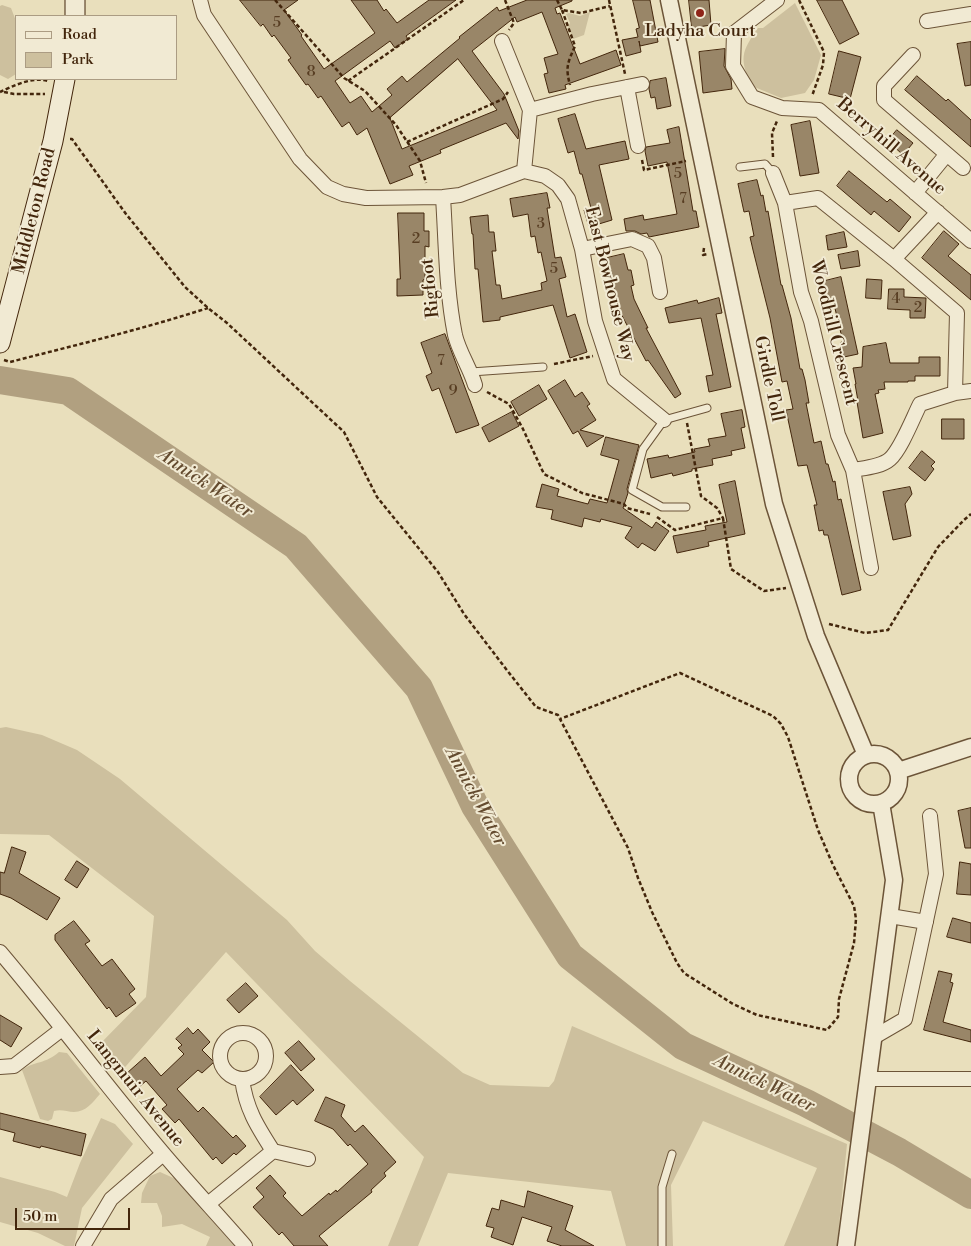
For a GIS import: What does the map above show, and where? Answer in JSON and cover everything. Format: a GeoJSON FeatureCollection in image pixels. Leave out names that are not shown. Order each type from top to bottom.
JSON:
{"type":"FeatureCollection","features":[{"type":"Feature","properties":{"kind":"main road"},"geometry":{"type":"LineString","coordinates":[[75,0],[75,15]]}},
{"type":"Feature","properties":{"kind":"main road","name":"Middleton Road"},"geometry":{"type":"LineString","coordinates":[[0,343],[54,135],[63,87]]}},
{"type":"Feature","properties":{"kind":"street"},"geometry":{"type":"LineString","coordinates":[[200,0],[204,15],[300,159],[327,187],[342,194],[366,198],[460,195],[524,171],[530,110],[502,41]]}},
{"type":"Feature","properties":{"kind":"street","name":"Girdle Toll"},"geometry":{"type":"LineString","coordinates":[[669,0],[774,504],[816,636],[866,755]]}},
{"type":"Feature","properties":{"kind":"street","name":"Berryhill Avenue"},"geometry":{"type":"LineString","coordinates":[[777,0],[734,33],[733,66],[752,97],[782,108],[819,110],[971,241]]}},
{"type":"Feature","properties":{"kind":"street"},"geometry":{"type":"LineString","coordinates":[[927,21],[971,14]]}},
{"type":"Feature","properties":{"kind":"street"},"geometry":{"type":"LineString","coordinates":[[913,55],[884,86],[884,100],[963,168]]}},
{"type":"Feature","properties":{"kind":"street"},"geometry":{"type":"LineString","coordinates":[[530,110],[642,84]]}},
{"type":"Feature","properties":{"kind":"street"},"geometry":{"type":"LineString","coordinates":[[627,87],[638,146]]}},
{"type":"Feature","properties":{"kind":"street"},"geometry":{"type":"LineString","coordinates":[[915,193],[946,154]]}},
{"type":"Feature","properties":{"kind":"street","name":"East Bowhouse Way"},"geometry":{"type":"LineString","coordinates":[[524,171],[545,176],[558,185],[568,199],[582,249],[595,321],[614,379],[664,420]]}},
{"type":"Feature","properties":{"kind":"street","name":"Woodhill Crescent"},"geometry":{"type":"LineString","coordinates":[[773,174],[785,203],[802,292],[811,321],[838,435],[853,470],[871,568]]}},
{"type":"Feature","properties":{"kind":"street","name":"Rigfoot"},"geometry":{"type":"LineString","coordinates":[[436,197],[449,302],[456,338],[473,379]]}},
{"type":"Feature","properties":{"kind":"street"},"geometry":{"type":"LineString","coordinates":[[785,203],[818,198],[957,313],[955,393]]}},
{"type":"Feature","properties":{"kind":"street"},"geometry":{"type":"LineString","coordinates":[[894,259],[938,212]]}},
{"type":"Feature","properties":{"kind":"street"},"geometry":{"type":"LineString","coordinates":[[582,249],[632,239],[648,246],[654,258],[660,292]]}},
{"type":"Feature","properties":{"kind":"street"},"geometry":{"type":"LineString","coordinates":[[853,470],[889,460],[898,449],[920,404],[955,393],[971,391]]}},
{"type":"Feature","properties":{"kind":"street"},"geometry":{"type":"LineString","coordinates":[[898,771],[971,747]]}},
{"type":"Feature","properties":{"kind":"street"},"geometry":{"type":"LineString","coordinates":[[866,755],[882,755],[889,759],[898,771],[899,779],[894,794],[881,803],[872,804],[857,798],[849,783],[848,778],[853,764],[859,758],[866,755]]}},
{"type":"Feature","properties":{"kind":"street"},"geometry":{"type":"LineString","coordinates":[[846,1246],[894,880],[881,803]]}},
{"type":"Feature","properties":{"kind":"street"},"geometry":{"type":"LineString","coordinates":[[874,1037],[905,1019],[936,874],[930,816]]}},
{"type":"Feature","properties":{"kind":"street"},"geometry":{"type":"LineString","coordinates":[[890,916],[926,922]]}},
{"type":"Feature","properties":{"kind":"street","name":"Langmuir Avenue"},"geometry":{"type":"LineString","coordinates":[[0,952],[163,1154],[245,1246]]}},
{"type":"Feature","properties":{"kind":"street"},"geometry":{"type":"LineString","coordinates":[[0,1067],[14,1066],[62,1029]]}},
{"type":"Feature","properties":{"kind":"street"},"geometry":{"type":"LineString","coordinates":[[242,1079],[245,1098],[255,1123],[273,1151],[308,1159]]}},
{"type":"Feature","properties":{"kind":"street"},"geometry":{"type":"LineString","coordinates":[[868,1079],[971,1079]]}},
{"type":"Feature","properties":{"kind":"street"},"geometry":{"type":"LineString","coordinates":[[208,1204],[273,1151]]}},
{"type":"Feature","properties":{"kind":"street"},"geometry":{"type":"LineString","coordinates":[[83,1246],[111,1199],[163,1154]]}},
{"type":"Feature","properties":{"kind":"lane"},"geometry":{"type":"LineString","coordinates":[[740,167],[765,164],[773,174]]}},
{"type":"Feature","properties":{"kind":"lane","name":"Rigfoot"},"geometry":{"type":"LineString","coordinates":[[473,379],[543,367]]}},
{"type":"Feature","properties":{"kind":"lane"},"geometry":{"type":"LineString","coordinates":[[686,506],[662,507],[632,490],[643,449],[664,420],[707,408]]}},
{"type":"Feature","properties":{"kind":"lane"},"geometry":{"type":"LineString","coordinates":[[662,1246],[662,1187],[672,1154]]}},
{"type":"Feature","properties":{"kind":"path"},"geometry":{"type":"LineString","coordinates":[[274,0],[344,78],[365,91],[396,125],[420,161],[436,197]]}},
{"type":"Feature","properties":{"kind":"path"},"geometry":{"type":"LineString","coordinates":[[348,81],[464,0]]}},
{"type":"Feature","properties":{"kind":"path"},"geometry":{"type":"LineString","coordinates":[[502,41],[514,23],[505,0]]}},
{"type":"Feature","properties":{"kind":"path"},"geometry":{"type":"LineString","coordinates":[[557,0],[575,46],[566,73],[574,99]]}},
{"type":"Feature","properties":{"kind":"path"},"geometry":{"type":"LineString","coordinates":[[609,0],[627,87]]}},
{"type":"Feature","properties":{"kind":"path","name":"Berryhill Avenue"},"geometry":{"type":"LineString","coordinates":[[799,0],[824,52],[823,65],[806,109]]}},
{"type":"Feature","properties":{"kind":"path"},"geometry":{"type":"LineString","coordinates":[[562,10],[582,14],[610,6]]}},
{"type":"Feature","properties":{"kind":"path"},"geometry":{"type":"LineString","coordinates":[[1,91],[16,84],[37,80]]}},
{"type":"Feature","properties":{"kind":"path"},"geometry":{"type":"LineString","coordinates":[[45,80],[63,87]]}},
{"type":"Feature","properties":{"kind":"path"},"geometry":{"type":"LineString","coordinates":[[407,142],[503,99],[518,81]]}},
{"type":"Feature","properties":{"kind":"path"},"geometry":{"type":"LineString","coordinates":[[1,91],[14,94],[63,87]]}},
{"type":"Feature","properties":{"kind":"path"},"geometry":{"type":"LineString","coordinates":[[773,174],[772,133],[782,108]]}},
{"type":"Feature","properties":{"kind":"path"},"geometry":{"type":"LineString","coordinates":[[54,135],[72,139],[126,214],[186,287],[234,329],[344,432],[377,497],[438,572],[464,614],[536,707],[558,715],[560,719],[628,848],[652,912],[677,963],[684,973],[733,1004],[757,1015],[827,1030],[838,1017],[839,999],[854,943],[856,919],[854,906],[818,830],[788,737],[781,724],[773,716],[680,673],[560,719]]}},
{"type":"Feature","properties":{"kind":"path"},"geometry":{"type":"LineString","coordinates":[[638,146],[644,170],[690,160]]}},
{"type":"Feature","properties":{"kind":"path"},"geometry":{"type":"LineString","coordinates":[[0,359],[10,362],[179,318],[208,308]]}},
{"type":"Feature","properties":{"kind":"path"},"geometry":{"type":"LineString","coordinates":[[543,367],[606,353]]}},
{"type":"Feature","properties":{"kind":"path"},"geometry":{"type":"LineString","coordinates":[[686,414],[701,496],[716,508],[723,518]]}},
{"type":"Feature","properties":{"kind":"path"},"geometry":{"type":"LineString","coordinates":[[810,619],[865,633],[888,630],[938,547],[971,514]]}},
{"type":"Feature","properties":{"kind":"green space"},"geometry":{"type":"Polygon","coordinates":[[[795,3],[821,55],[814,80],[805,93],[781,98],[752,86],[745,69],[744,56],[748,43],[758,28],[763,28],[795,3]]]}},
{"type":"Feature","properties":{"kind":"green space"},"geometry":{"type":"Polygon","coordinates":[[[0,6],[11,8],[15,18],[15,75],[8,79],[0,75],[0,6]]]}},
{"type":"Feature","properties":{"kind":"green space"},"geometry":{"type":"Polygon","coordinates":[[[590,12],[584,35],[573,39],[568,27],[570,23],[566,14],[580,16],[590,12]]]}},
{"type":"Feature","properties":{"kind":"green space"},"geometry":{"type":"Polygon","coordinates":[[[6,727],[42,735],[77,750],[120,779],[287,920],[315,951],[350,981],[463,1073],[490,1085],[549,1087],[554,1081],[572,1026],[847,1144],[837,1246],[784,1246],[817,1168],[703,1121],[671,1185],[673,1246],[626,1246],[611,1191],[448,1173],[418,1246],[388,1246],[424,1157],[226,952],[119,1074],[97,1047],[146,997],[154,916],[49,835],[0,834],[0,728],[6,727]]]}},
{"type":"Feature","properties":{"kind":"green space"},"geometry":{"type":"Polygon","coordinates":[[[59,1052],[67,1053],[100,1094],[89,1106],[78,1112],[54,1111],[52,1119],[48,1121],[40,1119],[22,1070],[49,1059],[59,1052]]]}},
{"type":"Feature","properties":{"kind":"green space"},"geometry":{"type":"Polygon","coordinates":[[[101,1118],[115,1124],[133,1144],[82,1208],[74,1246],[65,1246],[38,1233],[0,1222],[0,1177],[67,1197],[101,1118]]]}},
{"type":"Feature","properties":{"kind":"green space"},"geometry":{"type":"Polygon","coordinates":[[[160,1172],[178,1180],[242,1246],[206,1246],[210,1237],[182,1224],[162,1227],[162,1216],[157,1203],[141,1203],[142,1193],[150,1176],[160,1172]]]}},
{"type":"Feature","properties":{"kind":"building"},"geometry":{"type":"Polygon","coordinates":[[[240,0],[298,0],[284,10],[324,69],[375,33],[351,0],[377,0],[384,11],[386,9],[397,23],[429,0],[456,0],[406,36],[408,39],[395,48],[390,41],[335,81],[350,103],[361,96],[372,112],[392,95],[387,89],[402,76],[407,82],[497,7],[499,11],[527,0],[572,0],[555,8],[557,14],[560,13],[580,64],[616,50],[621,65],[565,85],[566,89],[549,93],[544,74],[548,73],[544,58],[558,54],[542,12],[517,22],[515,17],[472,51],[504,94],[519,131],[518,139],[506,123],[440,150],[441,153],[409,166],[413,175],[390,184],[367,128],[357,135],[349,122],[342,127],[321,96],[318,98],[308,84],[306,85],[288,60],[291,58],[274,35],[272,37],[263,24],[261,26],[240,0]],[[458,59],[390,118],[402,149],[497,110],[458,59]]]}},
{"type":"Feature","properties":{"kind":"building"},"geometry":{"type":"Polygon","coordinates":[[[633,0],[650,0],[658,42],[640,46],[639,41],[641,52],[626,56],[622,40],[638,37],[636,29],[639,28],[633,0]]]}},
{"type":"Feature","properties":{"kind":"building","name":"Ladyha Court"},"geometry":{"type":"Polygon","coordinates":[[[689,0],[709,0],[711,25],[692,28],[689,0]]]}},
{"type":"Feature","properties":{"kind":"building"},"geometry":{"type":"Polygon","coordinates":[[[817,0],[842,0],[859,34],[840,44],[817,0]]]}},
{"type":"Feature","properties":{"kind":"building"},"geometry":{"type":"Polygon","coordinates":[[[971,42],[971,85],[965,86],[957,44],[971,42]]]}},
{"type":"Feature","properties":{"kind":"building"},"geometry":{"type":"Polygon","coordinates":[[[725,49],[724,66],[731,79],[732,89],[703,93],[699,52],[725,49]]]}},
{"type":"Feature","properties":{"kind":"building"},"geometry":{"type":"Polygon","coordinates":[[[839,51],[861,57],[850,99],[829,94],[839,51]]]}},
{"type":"Feature","properties":{"kind":"building"},"geometry":{"type":"Polygon","coordinates":[[[917,76],[946,101],[948,99],[971,120],[971,147],[905,90],[917,76]]]}},
{"type":"Feature","properties":{"kind":"building"},"geometry":{"type":"Polygon","coordinates":[[[666,78],[671,106],[657,109],[655,97],[651,98],[650,81],[666,78]]]}},
{"type":"Feature","properties":{"kind":"building"},"geometry":{"type":"Polygon","coordinates":[[[575,114],[586,149],[625,141],[629,159],[599,165],[612,220],[589,227],[584,210],[591,208],[582,174],[580,174],[574,151],[568,153],[558,119],[575,114]]]}},
{"type":"Feature","properties":{"kind":"building"},"geometry":{"type":"Polygon","coordinates":[[[810,121],[819,173],[800,176],[791,125],[810,121]]]}},
{"type":"Feature","properties":{"kind":"building"},"geometry":{"type":"Polygon","coordinates":[[[679,127],[693,211],[696,211],[699,227],[649,237],[647,233],[641,234],[635,231],[626,231],[624,219],[643,215],[644,220],[677,214],[667,162],[648,166],[645,151],[646,147],[670,143],[667,130],[679,127]]]}},
{"type":"Feature","properties":{"kind":"building"},"geometry":{"type":"Polygon","coordinates":[[[897,130],[913,143],[903,155],[888,141],[897,130]]]}},
{"type":"Feature","properties":{"kind":"building"},"geometry":{"type":"Polygon","coordinates":[[[849,171],[887,202],[890,199],[911,217],[899,232],[874,211],[871,215],[837,186],[849,171]]]}},
{"type":"Feature","properties":{"kind":"building"},"geometry":{"type":"Polygon","coordinates":[[[757,180],[761,196],[763,195],[766,212],[768,211],[781,285],[791,318],[800,369],[802,369],[805,380],[809,403],[806,403],[814,443],[821,441],[826,464],[828,464],[833,482],[835,481],[838,500],[841,499],[861,590],[842,595],[828,535],[824,535],[823,530],[819,531],[814,505],[817,505],[807,465],[798,466],[786,410],[793,409],[787,381],[782,382],[770,318],[750,237],[754,236],[749,211],[744,212],[738,184],[757,180]]]}},
{"type":"Feature","properties":{"kind":"building"},"geometry":{"type":"Polygon","coordinates":[[[547,193],[550,208],[547,208],[555,258],[561,257],[566,277],[559,279],[567,317],[575,314],[587,352],[570,358],[553,305],[500,317],[500,320],[483,322],[478,269],[475,269],[470,217],[488,215],[489,232],[494,232],[496,251],[492,251],[496,285],[500,285],[502,299],[542,290],[541,283],[547,281],[541,252],[538,253],[535,236],[531,237],[528,214],[513,217],[510,199],[547,193]]]}},
{"type":"Feature","properties":{"kind":"building"},"geometry":{"type":"Polygon","coordinates":[[[398,213],[424,213],[424,231],[429,231],[429,247],[425,246],[423,295],[397,296],[397,279],[400,279],[398,213]]]}},
{"type":"Feature","properties":{"kind":"building"},"geometry":{"type":"Polygon","coordinates":[[[944,231],[959,244],[948,256],[971,275],[971,300],[922,258],[944,231]]]}},
{"type":"Feature","properties":{"kind":"building"},"geometry":{"type":"Polygon","coordinates":[[[844,232],[847,247],[828,250],[826,236],[844,232]]]}},
{"type":"Feature","properties":{"kind":"building"},"geometry":{"type":"Polygon","coordinates":[[[858,251],[860,266],[841,269],[838,255],[858,251]]]}},
{"type":"Feature","properties":{"kind":"building"},"geometry":{"type":"Polygon","coordinates":[[[624,254],[628,270],[631,270],[634,285],[631,286],[634,299],[648,328],[646,328],[681,394],[675,398],[648,360],[646,361],[619,310],[607,258],[624,254]]]}},
{"type":"Feature","properties":{"kind":"building"},"geometry":{"type":"Polygon","coordinates":[[[841,277],[858,354],[844,357],[841,342],[843,342],[833,300],[825,302],[821,282],[841,277]]]}},
{"type":"Feature","properties":{"kind":"building"},"geometry":{"type":"Polygon","coordinates":[[[867,279],[882,280],[881,299],[866,298],[867,279]]]}},
{"type":"Feature","properties":{"kind":"building"},"geometry":{"type":"Polygon","coordinates":[[[889,289],[904,289],[904,297],[926,298],[925,318],[910,318],[910,310],[888,309],[889,289]]]}},
{"type":"Feature","properties":{"kind":"building"},"geometry":{"type":"Polygon","coordinates":[[[719,298],[722,313],[716,314],[731,387],[709,392],[706,376],[713,375],[701,318],[669,323],[665,308],[697,300],[698,303],[719,298]]]}},
{"type":"Feature","properties":{"kind":"building"},"geometry":{"type":"Polygon","coordinates":[[[445,334],[479,425],[456,433],[439,388],[432,391],[426,376],[432,373],[421,343],[445,334]]]}},
{"type":"Feature","properties":{"kind":"building"},"geometry":{"type":"Polygon","coordinates":[[[886,343],[890,363],[919,363],[919,357],[940,357],[940,376],[915,376],[915,381],[884,382],[885,389],[878,390],[879,393],[875,394],[883,433],[863,438],[853,368],[862,367],[863,347],[886,343]]]}},
{"type":"Feature","properties":{"kind":"building"},"geometry":{"type":"Polygon","coordinates":[[[565,380],[575,397],[582,392],[590,404],[587,406],[596,420],[580,430],[604,436],[587,447],[578,431],[573,434],[548,391],[565,380]]]}},
{"type":"Feature","properties":{"kind":"building"},"geometry":{"type":"Polygon","coordinates":[[[539,385],[547,399],[519,416],[511,402],[539,385]]]}},
{"type":"Feature","properties":{"kind":"building"},"geometry":{"type":"Polygon","coordinates":[[[742,410],[745,427],[741,428],[745,448],[731,451],[732,455],[712,459],[713,465],[692,469],[692,471],[673,476],[672,473],[651,478],[647,459],[668,455],[669,458],[695,452],[694,449],[710,446],[708,439],[726,436],[721,414],[742,410]]]}},
{"type":"Feature","properties":{"kind":"building"},"geometry":{"type":"Polygon","coordinates":[[[512,412],[519,426],[489,442],[482,428],[512,412]]]}},
{"type":"Feature","properties":{"kind":"building"},"geometry":{"type":"Polygon","coordinates":[[[942,419],[964,419],[964,439],[942,439],[942,419]]]}},
{"type":"Feature","properties":{"kind":"building"},"geometry":{"type":"Polygon","coordinates":[[[606,437],[639,445],[623,508],[652,528],[656,522],[669,531],[655,551],[642,543],[638,548],[625,538],[632,527],[601,519],[600,522],[584,518],[582,527],[551,519],[553,510],[536,507],[542,484],[559,489],[557,496],[588,504],[590,499],[607,503],[619,460],[601,455],[606,437]]]}},
{"type":"Feature","properties":{"kind":"building"},"geometry":{"type":"Polygon","coordinates":[[[922,451],[935,462],[931,466],[934,469],[925,481],[909,468],[922,451]]]}},
{"type":"Feature","properties":{"kind":"building"},"geometry":{"type":"Polygon","coordinates":[[[735,481],[745,534],[708,542],[709,546],[677,553],[673,536],[706,530],[705,526],[727,522],[719,485],[735,481]]]}},
{"type":"Feature","properties":{"kind":"building"},"geometry":{"type":"Polygon","coordinates":[[[910,487],[912,494],[905,504],[911,536],[893,540],[883,492],[910,487]]]}},
{"type":"Feature","properties":{"kind":"building"},"geometry":{"type":"Polygon","coordinates":[[[971,808],[971,848],[965,848],[958,811],[971,808]]]}},
{"type":"Feature","properties":{"kind":"building"},"geometry":{"type":"Polygon","coordinates":[[[12,847],[26,852],[19,873],[60,898],[47,920],[11,898],[0,894],[0,872],[4,873],[12,847]]]}},
{"type":"Feature","properties":{"kind":"building"},"geometry":{"type":"Polygon","coordinates":[[[77,861],[89,869],[77,888],[65,880],[77,861]]]}},
{"type":"Feature","properties":{"kind":"building"},"geometry":{"type":"Polygon","coordinates":[[[960,862],[971,864],[971,895],[957,894],[960,862]]]}},
{"type":"Feature","properties":{"kind":"building"},"geometry":{"type":"Polygon","coordinates":[[[953,918],[971,923],[971,943],[947,937],[953,918]]]}},
{"type":"Feature","properties":{"kind":"building"},"geometry":{"type":"Polygon","coordinates":[[[74,921],[90,941],[85,944],[102,966],[112,959],[135,989],[129,994],[136,1003],[116,1017],[109,1007],[107,1009],[55,940],[55,935],[74,921]]]}},
{"type":"Feature","properties":{"kind":"building"},"geometry":{"type":"Polygon","coordinates":[[[939,971],[952,974],[950,982],[953,983],[943,1022],[971,1030],[971,1042],[924,1030],[939,971]]]}},
{"type":"Feature","properties":{"kind":"building"},"geometry":{"type":"Polygon","coordinates":[[[246,983],[258,996],[239,1013],[227,1000],[246,983]]]}},
{"type":"Feature","properties":{"kind":"building"},"geometry":{"type":"Polygon","coordinates":[[[0,1015],[22,1028],[11,1047],[0,1040],[0,1015]]]}},
{"type":"Feature","properties":{"kind":"building"},"geometry":{"type":"Polygon","coordinates":[[[188,1028],[193,1034],[198,1029],[210,1042],[202,1050],[214,1062],[202,1073],[198,1070],[177,1089],[198,1112],[203,1107],[233,1138],[236,1135],[246,1146],[236,1155],[234,1153],[222,1164],[216,1157],[213,1160],[179,1119],[175,1123],[162,1109],[167,1105],[146,1081],[139,1087],[127,1073],[145,1057],[161,1076],[184,1054],[178,1048],[182,1045],[176,1039],[188,1028]]]}},
{"type":"Feature","properties":{"kind":"building"},"geometry":{"type":"Polygon","coordinates":[[[299,1041],[315,1059],[301,1071],[285,1053],[299,1041]]]}},
{"type":"Feature","properties":{"kind":"building"},"geometry":{"type":"Polygon","coordinates":[[[291,1065],[314,1090],[297,1105],[293,1100],[276,1115],[260,1097],[291,1065]]]}},
{"type":"Feature","properties":{"kind":"building"},"geometry":{"type":"Polygon","coordinates":[[[326,1097],[345,1105],[341,1116],[355,1132],[363,1125],[396,1162],[384,1173],[386,1176],[371,1190],[372,1192],[319,1236],[328,1246],[294,1246],[282,1232],[279,1235],[253,1207],[264,1197],[256,1188],[270,1175],[286,1193],[283,1196],[302,1216],[329,1193],[330,1195],[336,1190],[337,1192],[368,1164],[333,1129],[315,1121],[326,1097]]]}},
{"type":"Feature","properties":{"kind":"building"},"geometry":{"type":"Polygon","coordinates":[[[0,1113],[86,1134],[81,1156],[13,1141],[15,1133],[0,1129],[0,1113]]]}},
{"type":"Feature","properties":{"kind":"building"},"geometry":{"type":"Polygon","coordinates":[[[528,1191],[573,1206],[565,1230],[594,1246],[562,1246],[547,1241],[552,1227],[522,1217],[513,1245],[491,1237],[494,1228],[486,1226],[492,1208],[499,1210],[501,1200],[524,1207],[528,1191]]]}},
{"type":"Feature","properties":{"kind":"waterway","name":"Annick Water"},"geometry":{"type":"LineString","coordinates":[[0,380],[68,391],[296,546],[419,688],[475,806],[570,956],[683,1046],[806,1103],[899,1152],[971,1195]]}},
{"type":"Feature","properties":{"kind":"place","name":"Ladyha Court"},"geometry":{"type":"Point","coordinates":[700,13]}}]}
